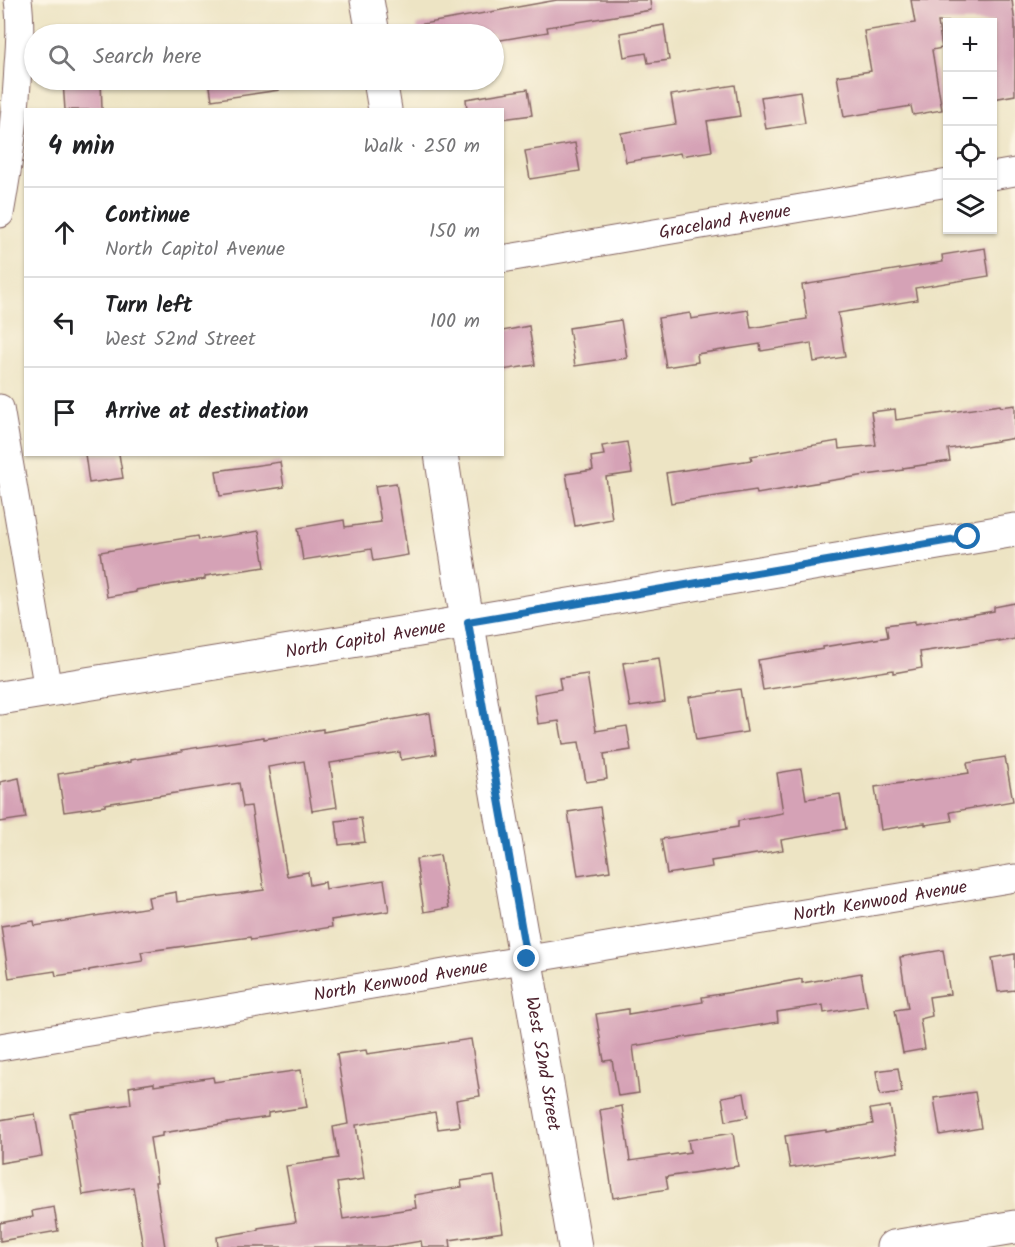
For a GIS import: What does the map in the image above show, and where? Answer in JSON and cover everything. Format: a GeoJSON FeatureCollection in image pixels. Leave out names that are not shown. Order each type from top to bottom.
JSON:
{"type":"FeatureCollection","features":[{"type":"Feature","properties":{"kind":"main road"},"geometry":{"type":"LineString","coordinates":[[367,0],[371,24]]}},
{"type":"Feature","properties":{"kind":"main road"},"geometry":{"type":"LineString","coordinates":[[382,90],[385,108]]}},
{"type":"Feature","properties":{"kind":"main road","name":"West 52nd Street"},"geometry":{"type":"LineString","coordinates":[[441,456],[575,1247]]}},
{"type":"Feature","properties":{"kind":"main road","name":"North Capitol Avenue"},"geometry":{"type":"LineString","coordinates":[[0,698],[1015,530]]}},
{"type":"Feature","properties":{"kind":"main road"},"geometry":{"type":"LineString","coordinates":[[893,1247],[1015,1227]]}},
{"type":"Feature","properties":{"kind":"street"},"geometry":{"type":"LineString","coordinates":[[0,214],[17,100],[21,21],[18,0]]}},
{"type":"Feature","properties":{"kind":"street"},"geometry":{"type":"LineString","coordinates":[[997,175],[1015,172]]}},
{"type":"Feature","properties":{"kind":"street","name":"Graceland Avenue"},"geometry":{"type":"LineString","coordinates":[[504,259],[943,184]]}},
{"type":"Feature","properties":{"kind":"street"},"geometry":{"type":"LineString","coordinates":[[0,408],[48,690]]}},
{"type":"Feature","properties":{"kind":"street","name":"North Kenwood Avenue"},"geometry":{"type":"LineString","coordinates":[[0,1047],[1015,878]]}},
{"type":"Feature","properties":{"kind":"building"},"geometry":{"type":"Polygon","coordinates":[[[557,0],[650,0],[651,10],[547,27],[548,32],[504,39],[504,24],[423,24],[557,0]]]}},
{"type":"Feature","properties":{"kind":"building"},"geometry":{"type":"Polygon","coordinates":[[[911,0],[1012,0],[1015,24],[1015,95],[997,98],[997,18],[943,18],[943,22],[938,22],[942,48],[932,50],[942,110],[913,115],[911,106],[844,117],[837,76],[871,71],[864,31],[915,23],[911,0]]]}},
{"type":"Feature","properties":{"kind":"building"},"geometry":{"type":"Polygon","coordinates":[[[664,25],[669,60],[648,63],[646,53],[624,57],[620,33],[664,25]]]}},
{"type":"Feature","properties":{"kind":"building"},"geometry":{"type":"Polygon","coordinates":[[[735,85],[740,116],[707,121],[712,151],[681,156],[680,153],[626,162],[621,133],[676,124],[671,95],[735,85]]]}},
{"type":"Feature","properties":{"kind":"building"},"geometry":{"type":"Polygon","coordinates":[[[528,89],[532,115],[504,119],[504,108],[467,108],[466,99],[528,89]]]}},
{"type":"Feature","properties":{"kind":"building"},"geometry":{"type":"Polygon","coordinates":[[[64,90],[101,90],[102,108],[65,108],[64,90]]]}},
{"type":"Feature","properties":{"kind":"building"},"geometry":{"type":"Polygon","coordinates":[[[210,90],[279,90],[212,100],[210,90]]]}},
{"type":"Feature","properties":{"kind":"building"},"geometry":{"type":"Polygon","coordinates":[[[800,91],[805,123],[766,129],[761,97],[800,91]]]}},
{"type":"Feature","properties":{"kind":"building"},"geometry":{"type":"Polygon","coordinates":[[[575,143],[580,171],[530,179],[525,151],[575,143]]]}},
{"type":"Feature","properties":{"kind":"building"},"geometry":{"type":"Polygon","coordinates":[[[985,248],[989,276],[915,288],[917,300],[838,313],[845,357],[814,362],[811,343],[761,351],[760,344],[697,354],[698,362],[666,367],[658,318],[690,313],[691,319],[748,310],[751,328],[807,319],[802,285],[943,262],[942,255],[985,248]]]}},
{"type":"Feature","properties":{"kind":"building"},"geometry":{"type":"Polygon","coordinates":[[[621,320],[627,358],[575,366],[569,328],[621,320]]]}},
{"type":"Feature","properties":{"kind":"building"},"geometry":{"type":"Polygon","coordinates":[[[529,326],[535,365],[504,370],[504,331],[529,326]]]}},
{"type":"Feature","properties":{"kind":"building"},"geometry":{"type":"Polygon","coordinates":[[[1000,405],[1001,407],[1015,405],[1015,438],[948,449],[950,461],[757,494],[756,490],[671,503],[666,473],[752,460],[751,456],[838,441],[839,449],[876,445],[871,412],[895,409],[896,420],[1000,405]]]}},
{"type":"Feature","properties":{"kind":"building"},"geometry":{"type":"Polygon","coordinates":[[[627,442],[632,473],[606,477],[612,519],[575,526],[566,474],[593,470],[591,457],[604,455],[602,446],[627,442]]]}},
{"type":"Feature","properties":{"kind":"building"},"geometry":{"type":"Polygon","coordinates":[[[85,456],[119,456],[123,478],[89,483],[85,456]]]}},
{"type":"Feature","properties":{"kind":"building"},"geometry":{"type":"Polygon","coordinates":[[[280,462],[284,487],[220,496],[216,471],[280,462]]]}},
{"type":"Feature","properties":{"kind":"building"},"geometry":{"type":"Polygon","coordinates":[[[396,483],[408,555],[373,561],[371,549],[303,560],[298,528],[344,520],[345,527],[381,522],[375,486],[396,483]]]}},
{"type":"Feature","properties":{"kind":"building"},"geometry":{"type":"Polygon","coordinates":[[[259,531],[265,567],[205,576],[205,579],[107,597],[100,552],[198,536],[199,540],[259,531]]]}},
{"type":"Feature","properties":{"kind":"building"},"geometry":{"type":"Polygon","coordinates":[[[1015,603],[1015,639],[920,652],[922,668],[893,673],[893,670],[763,690],[758,660],[888,637],[886,625],[915,621],[915,624],[994,611],[994,607],[1015,603]]]}},
{"type":"Feature","properties":{"kind":"building"},"geometry":{"type":"Polygon","coordinates":[[[659,658],[665,702],[630,707],[623,663],[659,658]]]}},
{"type":"Feature","properties":{"kind":"building"},"geometry":{"type":"Polygon","coordinates":[[[587,674],[596,731],[627,726],[631,750],[604,754],[607,779],[586,782],[579,742],[563,744],[559,721],[538,724],[534,694],[561,689],[559,678],[587,674]]]}},
{"type":"Feature","properties":{"kind":"building"},"geometry":{"type":"Polygon","coordinates":[[[740,689],[747,732],[696,740],[689,697],[740,689]]]}},
{"type":"Feature","properties":{"kind":"building"},"geometry":{"type":"Polygon","coordinates":[[[430,713],[436,754],[401,760],[400,752],[330,763],[337,807],[312,811],[304,761],[268,767],[287,876],[308,872],[310,885],[325,882],[326,889],[384,880],[389,911],[331,920],[332,927],[251,940],[250,937],[141,952],[143,961],[89,971],[56,976],[55,971],[9,978],[1,926],[34,921],[35,926],[150,907],[148,897],[176,892],[177,902],[264,890],[251,806],[243,807],[239,783],[64,812],[58,774],[182,752],[181,750],[323,729],[323,732],[430,713]]]}},
{"type":"Feature","properties":{"kind":"building"},"geometry":{"type":"Polygon","coordinates":[[[1005,757],[1013,801],[950,812],[952,821],[881,830],[875,787],[969,773],[967,763],[1005,757]]]}},
{"type":"Feature","properties":{"kind":"building"},"geometry":{"type":"Polygon","coordinates":[[[801,769],[806,799],[840,794],[846,829],[781,840],[783,850],[711,861],[712,867],[667,874],[661,839],[738,827],[738,821],[783,813],[777,773],[801,769]]]}},
{"type":"Feature","properties":{"kind":"building"},"geometry":{"type":"Polygon","coordinates":[[[19,778],[26,818],[0,822],[0,782],[19,778]]]}},
{"type":"Feature","properties":{"kind":"building"},"geometry":{"type":"Polygon","coordinates":[[[600,807],[610,871],[578,876],[568,812],[600,807]]]}},
{"type":"Feature","properties":{"kind":"building"},"geometry":{"type":"Polygon","coordinates":[[[361,818],[365,842],[339,845],[336,821],[361,818]]]}},
{"type":"Feature","properties":{"kind":"building"},"geometry":{"type":"Polygon","coordinates":[[[440,855],[449,908],[424,912],[416,859],[440,855]]]}},
{"type":"Feature","properties":{"kind":"building"},"geometry":{"type":"Polygon","coordinates":[[[943,950],[950,994],[929,997],[932,1016],[920,1019],[925,1049],[903,1053],[895,1010],[908,1008],[900,957],[943,950]]]}},
{"type":"Feature","properties":{"kind":"building"},"geometry":{"type":"Polygon","coordinates":[[[1015,954],[1015,990],[998,992],[992,958],[1015,954]]]}},
{"type":"Feature","properties":{"kind":"building"},"geometry":{"type":"Polygon","coordinates":[[[861,973],[867,1006],[824,1013],[823,1005],[777,1012],[778,1022],[633,1046],[639,1093],[618,1096],[612,1060],[604,1061],[596,1014],[628,1009],[628,1014],[703,1002],[702,997],[756,987],[802,979],[802,983],[861,973]]]}},
{"type":"Feature","properties":{"kind":"building"},"geometry":{"type":"Polygon","coordinates":[[[471,1039],[480,1096],[456,1100],[460,1126],[438,1129],[435,1112],[356,1125],[364,1179],[337,1183],[343,1219],[416,1208],[414,1195],[462,1187],[461,1181],[494,1176],[503,1232],[450,1240],[451,1247],[422,1247],[421,1241],[385,1247],[218,1247],[217,1237],[296,1222],[286,1166],[338,1158],[333,1127],[348,1124],[337,1054],[366,1050],[367,1054],[471,1039]]]}},
{"type":"Feature","properties":{"kind":"building"},"geometry":{"type":"Polygon","coordinates":[[[898,1068],[902,1092],[880,1095],[876,1071],[898,1068]]]}},
{"type":"Feature","properties":{"kind":"building"},"geometry":{"type":"Polygon","coordinates":[[[301,1070],[307,1107],[268,1113],[268,1117],[162,1133],[162,1136],[150,1138],[165,1247],[143,1247],[133,1187],[83,1195],[70,1113],[131,1104],[129,1087],[154,1083],[154,1086],[213,1077],[214,1082],[301,1070]]]}},
{"type":"Feature","properties":{"kind":"building"},"geometry":{"type":"Polygon","coordinates":[[[975,1092],[981,1128],[940,1135],[934,1098],[975,1092]]]}},
{"type":"Feature","properties":{"kind":"building"},"geometry":{"type":"Polygon","coordinates":[[[744,1093],[748,1117],[726,1121],[722,1097],[744,1093]]]}},
{"type":"Feature","properties":{"kind":"building"},"geometry":{"type":"Polygon","coordinates":[[[622,1106],[630,1161],[690,1152],[688,1140],[733,1133],[738,1166],[666,1177],[668,1189],[613,1198],[600,1110],[622,1106]]]}},
{"type":"Feature","properties":{"kind":"building"},"geometry":{"type":"Polygon","coordinates":[[[890,1106],[898,1152],[790,1168],[785,1136],[873,1124],[870,1109],[890,1106]]]}},
{"type":"Feature","properties":{"kind":"building"},"geometry":{"type":"Polygon","coordinates":[[[35,1114],[42,1156],[0,1163],[0,1120],[35,1114]]]}},
{"type":"Feature","properties":{"kind":"building"},"geometry":{"type":"Polygon","coordinates":[[[54,1207],[58,1231],[0,1241],[0,1223],[33,1217],[32,1211],[54,1207]]]}},
{"type":"Feature","properties":{"kind":"route"},"geometry":{"type":"LineString","coordinates":[[527,959],[468,622],[968,537]]}}]}
